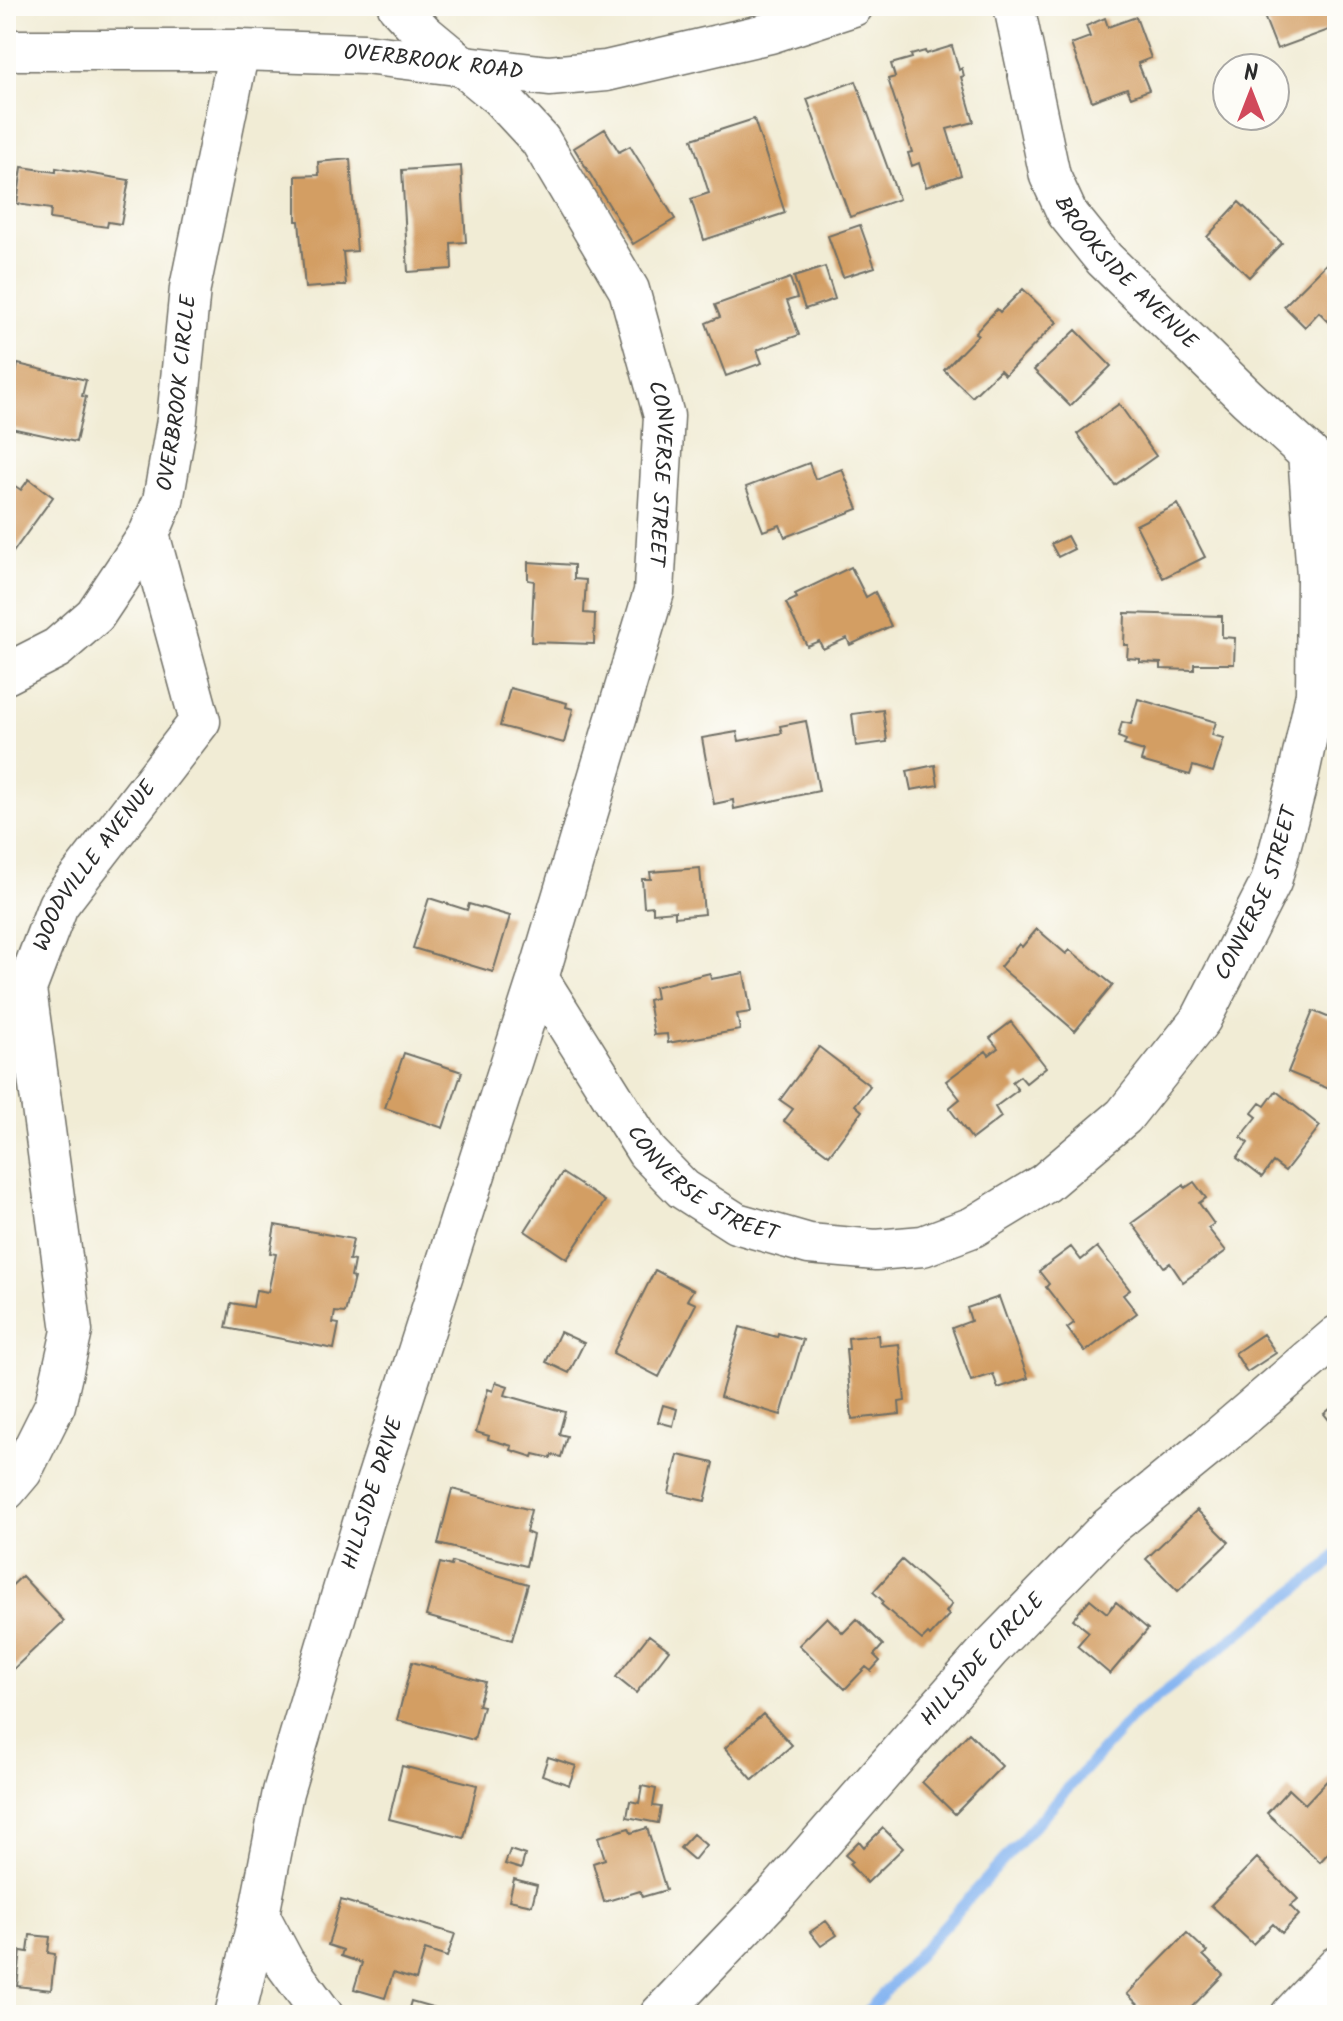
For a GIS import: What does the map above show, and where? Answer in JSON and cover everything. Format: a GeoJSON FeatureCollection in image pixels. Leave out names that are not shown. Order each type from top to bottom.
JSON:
{"type":"FeatureCollection","features":[{"type":"Feature","properties":{"kind":"street","name":"CONVERSE STREET"},"geometry":{"type":"LineString","coordinates":[[398,6],[424,34],[514,112],[540,140],[629,290],[664,416],[654,592],[538,978],[647,1152],[683,1189],[736,1223],[809,1244],[876,1250],[923,1246],[973,1227],[1045,1183],[1124,1116],[1201,1019],[1271,882],[1316,694],[1317,576],[1308,453]]}},
{"type":"Feature","properties":{"kind":"street","name":"OVERBROOK ROAD"},"geometry":{"type":"LineString","coordinates":[[6,50],[239,50],[364,54],[549,76],[606,71],[770,33],[853,6]]}},
{"type":"Feature","properties":{"kind":"street","name":"BROOKSIDE AVENUE"},"geometry":{"type":"LineString","coordinates":[[1014,6],[1050,176],[1067,213],[1104,259],[1247,398],[1337,480]]}},
{"type":"Feature","properties":{"kind":"street","name":"OVERBROOK CIRCLE"},"geometry":{"type":"LineString","coordinates":[[6,674],[57,648],[95,615],[149,534],[163,501],[177,420],[190,288],[239,50]]}},
{"type":"Feature","properties":{"kind":"street","name":"WOODVILLE AVENUE"},"geometry":{"type":"LineString","coordinates":[[6,1490],[22,1471],[55,1405],[72,1331],[26,989],[58,905],[200,721],[149,534]]}},
{"type":"Feature","properties":{"kind":"street","name":"HILLSIDE DRIVE"},"geometry":{"type":"LineString","coordinates":[[235,2015],[259,1915],[283,1792],[364,1520],[538,978]]}},
{"type":"Feature","properties":{"kind":"street","name":"HILLSIDE CIRCLE"},"geometry":{"type":"LineString","coordinates":[[660,2015],[776,1894],[989,1650],[1108,1528],[1337,1336]]}},
{"type":"Feature","properties":{"kind":"street"},"geometry":{"type":"LineString","coordinates":[[259,1915],[284,1962],[323,2015]]}},
{"type":"Feature","properties":{"kind":"street"},"geometry":{"type":"LineString","coordinates":[[1291,2015],[1337,1966]]}},
{"type":"Feature","properties":{"kind":"building"},"geometry":{"type":"Polygon","coordinates":[[[1260,6],[1330,6],[1337,27],[1277,49],[1260,6]]]}},
{"type":"Feature","properties":{"kind":"building"},"geometry":{"type":"Polygon","coordinates":[[[1136,17],[1151,58],[1138,63],[1149,90],[1131,97],[1127,88],[1092,101],[1071,44],[1090,37],[1086,26],[1105,18],[1108,27],[1136,17]]]}},
{"type":"Feature","properties":{"kind":"building"},"geometry":{"type":"Polygon","coordinates":[[[952,46],[959,70],[962,68],[964,76],[961,77],[974,122],[947,129],[961,175],[926,187],[919,163],[912,166],[908,153],[912,152],[888,79],[895,77],[891,64],[912,58],[911,55],[952,46]]]}},
{"type":"Feature","properties":{"kind":"building"},"geometry":{"type":"Polygon","coordinates":[[[856,81],[899,199],[850,217],[807,99],[856,81]]]}},
{"type":"Feature","properties":{"kind":"building"},"geometry":{"type":"Polygon","coordinates":[[[754,119],[785,213],[704,240],[691,199],[709,193],[692,139],[754,119]]]}},
{"type":"Feature","properties":{"kind":"building"},"geometry":{"type":"Polygon","coordinates":[[[605,129],[619,152],[630,146],[675,219],[633,244],[574,148],[605,129]]]}},
{"type":"Feature","properties":{"kind":"building"},"geometry":{"type":"Polygon","coordinates":[[[350,159],[357,251],[343,252],[346,285],[305,288],[299,221],[296,221],[296,176],[319,175],[318,162],[350,159]]]}},
{"type":"Feature","properties":{"kind":"building"},"geometry":{"type":"Polygon","coordinates":[[[461,166],[466,242],[451,243],[452,269],[408,272],[402,170],[461,166]]]}},
{"type":"Feature","properties":{"kind":"building"},"geometry":{"type":"Polygon","coordinates":[[[22,167],[56,172],[56,168],[129,180],[121,224],[108,222],[107,227],[50,219],[51,209],[17,204],[22,167]]]}},
{"type":"Feature","properties":{"kind":"building"},"geometry":{"type":"Polygon","coordinates":[[[1239,202],[1282,243],[1249,277],[1207,237],[1239,202]]]}},
{"type":"Feature","properties":{"kind":"building"},"geometry":{"type":"Polygon","coordinates":[[[860,225],[875,267],[843,277],[828,236],[860,225]]]}},
{"type":"Feature","properties":{"kind":"building"},"geometry":{"type":"Polygon","coordinates":[[[1326,264],[1337,276],[1337,330],[1319,312],[1305,327],[1284,306],[1326,264]]]}},
{"type":"Feature","properties":{"kind":"building"},"geometry":{"type":"Polygon","coordinates":[[[825,267],[835,299],[805,309],[794,277],[825,267]]]}},
{"type":"Feature","properties":{"kind":"building"},"geometry":{"type":"Polygon","coordinates":[[[790,278],[797,298],[787,301],[799,335],[757,350],[762,363],[726,376],[706,323],[720,317],[715,305],[790,278]]]}},
{"type":"Feature","properties":{"kind":"building"},"geometry":{"type":"Polygon","coordinates":[[[1023,289],[1057,322],[1005,375],[1000,370],[972,397],[944,370],[978,335],[975,333],[997,309],[1000,312],[1023,289]]]}},
{"type":"Feature","properties":{"kind":"building"},"geometry":{"type":"Polygon","coordinates":[[[1076,330],[1111,366],[1070,406],[1034,370],[1076,330]]]}},
{"type":"Feature","properties":{"kind":"building"},"geometry":{"type":"Polygon","coordinates":[[[18,364],[86,380],[82,396],[86,397],[76,442],[6,427],[6,377],[15,379],[18,364]]]}},
{"type":"Feature","properties":{"kind":"building"},"geometry":{"type":"Polygon","coordinates":[[[1119,404],[1156,456],[1115,485],[1077,434],[1119,404]]]}},
{"type":"Feature","properties":{"kind":"building"},"geometry":{"type":"Polygon","coordinates":[[[809,463],[815,479],[842,469],[858,509],[785,537],[780,525],[763,531],[746,487],[809,463]]]}},
{"type":"Feature","properties":{"kind":"building"},"geometry":{"type":"Polygon","coordinates":[[[29,479],[53,497],[6,562],[6,480],[21,490],[29,479]]]}},
{"type":"Feature","properties":{"kind":"building"},"geometry":{"type":"Polygon","coordinates":[[[1178,504],[1205,557],[1163,578],[1136,525],[1178,504]]]}},
{"type":"Feature","properties":{"kind":"building"},"geometry":{"type":"Polygon","coordinates":[[[1067,536],[1074,549],[1058,557],[1051,544],[1067,536]]]}},
{"type":"Feature","properties":{"kind":"building"},"geometry":{"type":"Polygon","coordinates":[[[528,562],[574,565],[574,579],[586,580],[584,613],[595,614],[594,644],[531,642],[534,581],[528,580],[528,562]]]}},
{"type":"Feature","properties":{"kind":"building"},"geometry":{"type":"Polygon","coordinates":[[[851,567],[866,597],[875,592],[891,626],[850,645],[847,638],[823,649],[819,641],[807,646],[786,603],[797,598],[795,594],[851,567]]]}},
{"type":"Feature","properties":{"kind":"building"},"geometry":{"type":"Polygon","coordinates":[[[1125,613],[1222,616],[1222,637],[1235,638],[1234,664],[1194,664],[1194,670],[1161,669],[1161,663],[1127,658],[1128,645],[1124,645],[1125,613]]]}},
{"type":"Feature","properties":{"kind":"building"},"geometry":{"type":"Polygon","coordinates":[[[510,688],[567,703],[566,707],[573,709],[564,743],[500,726],[510,688]]]}},
{"type":"Feature","properties":{"kind":"building"},"geometry":{"type":"Polygon","coordinates":[[[1138,699],[1216,722],[1212,735],[1224,738],[1213,772],[1193,766],[1190,775],[1141,761],[1144,751],[1124,745],[1126,740],[1118,737],[1122,722],[1131,724],[1138,699]]]}},
{"type":"Feature","properties":{"kind":"building"},"geometry":{"type":"Polygon","coordinates":[[[883,710],[887,742],[856,746],[852,714],[883,710]]]}},
{"type":"Feature","properties":{"kind":"building"},"geometry":{"type":"Polygon","coordinates":[[[806,721],[819,791],[734,809],[733,800],[714,804],[702,738],[737,732],[739,741],[782,733],[780,726],[806,721]]]}},
{"type":"Feature","properties":{"kind":"building"},"geometry":{"type":"Polygon","coordinates":[[[935,765],[938,785],[911,790],[907,771],[935,765]]]}},
{"type":"Feature","properties":{"kind":"building"},"geometry":{"type":"Polygon","coordinates":[[[700,868],[704,914],[675,917],[675,911],[653,913],[653,906],[644,907],[642,879],[651,879],[650,872],[700,868]]]}},
{"type":"Feature","properties":{"kind":"building"},"geometry":{"type":"Polygon","coordinates":[[[429,898],[467,910],[469,904],[510,916],[493,972],[413,948],[429,898]]]}},
{"type":"Feature","properties":{"kind":"building"},"geometry":{"type":"Polygon","coordinates":[[[1037,929],[1066,954],[1070,950],[1113,985],[1075,1031],[1000,967],[1019,944],[1022,947],[1037,929]]]}},
{"type":"Feature","properties":{"kind":"building"},"geometry":{"type":"Polygon","coordinates":[[[710,973],[711,979],[744,973],[751,1012],[737,1014],[740,1030],[668,1043],[667,1034],[654,1035],[648,1000],[656,998],[654,987],[710,973]]]}},
{"type":"Feature","properties":{"kind":"building"},"geometry":{"type":"Polygon","coordinates":[[[1313,1011],[1337,1021],[1337,1083],[1334,1091],[1288,1072],[1313,1011]]]}},
{"type":"Feature","properties":{"kind":"building"},"geometry":{"type":"Polygon","coordinates":[[[1011,1022],[1046,1067],[1026,1083],[1020,1076],[1012,1082],[1018,1090],[995,1107],[1001,1117],[972,1139],[949,1108],[960,1099],[946,1081],[986,1051],[989,1055],[998,1048],[990,1038],[1011,1022]]]}},
{"type":"Feature","properties":{"kind":"building"},"geometry":{"type":"Polygon","coordinates":[[[819,1047],[870,1086],[855,1105],[862,1111],[829,1155],[784,1121],[793,1109],[780,1100],[819,1047]]]}},
{"type":"Feature","properties":{"kind":"building"},"geometry":{"type":"Polygon","coordinates":[[[404,1053],[462,1072],[443,1128],[385,1108],[404,1053]]]}},
{"type":"Feature","properties":{"kind":"building"},"geometry":{"type":"Polygon","coordinates":[[[1276,1091],[1320,1126],[1285,1171],[1273,1162],[1262,1177],[1237,1158],[1248,1143],[1241,1137],[1257,1117],[1252,1113],[1260,1103],[1265,1106],[1276,1091]]]}},
{"type":"Feature","properties":{"kind":"building"},"geometry":{"type":"Polygon","coordinates":[[[562,1173],[605,1201],[567,1259],[525,1231],[562,1173]]]}},
{"type":"Feature","properties":{"kind":"building"},"geometry":{"type":"Polygon","coordinates":[[[1194,1182],[1206,1198],[1199,1203],[1214,1224],[1208,1228],[1226,1251],[1183,1282],[1170,1263],[1164,1267],[1132,1223],[1184,1185],[1185,1188],[1194,1182]]]}},
{"type":"Feature","properties":{"kind":"building"},"geometry":{"type":"Polygon","coordinates":[[[275,1225],[353,1239],[349,1260],[354,1261],[351,1277],[354,1278],[345,1313],[335,1312],[333,1323],[339,1324],[334,1349],[226,1328],[231,1303],[253,1307],[256,1290],[268,1292],[276,1254],[270,1253],[275,1225]]]}},
{"type":"Feature","properties":{"kind":"building"},"geometry":{"type":"Polygon","coordinates":[[[1071,1247],[1081,1260],[1097,1247],[1130,1290],[1123,1295],[1137,1313],[1085,1352],[1067,1328],[1074,1323],[1046,1287],[1049,1284],[1039,1271],[1071,1247]]]}},
{"type":"Feature","properties":{"kind":"building"},"geometry":{"type":"Polygon","coordinates":[[[655,1270],[693,1290],[687,1300],[696,1304],[659,1377],[613,1353],[655,1270]]]}},
{"type":"Feature","properties":{"kind":"building"},"geometry":{"type":"Polygon","coordinates":[[[999,1297],[1028,1378],[998,1388],[993,1374],[971,1381],[952,1328],[971,1321],[967,1308],[999,1297]]]}},
{"type":"Feature","properties":{"kind":"building"},"geometry":{"type":"Polygon","coordinates":[[[740,1327],[803,1340],[781,1415],[720,1397],[740,1327]]]}},
{"type":"Feature","properties":{"kind":"building"},"geometry":{"type":"Polygon","coordinates":[[[560,1332],[584,1343],[569,1373],[546,1362],[560,1332]]]}},
{"type":"Feature","properties":{"kind":"building"},"geometry":{"type":"Polygon","coordinates":[[[1263,1334],[1276,1353],[1247,1372],[1235,1353],[1263,1334]]]}},
{"type":"Feature","properties":{"kind":"building"},"geometry":{"type":"Polygon","coordinates":[[[878,1335],[879,1346],[899,1344],[905,1401],[899,1402],[900,1414],[852,1419],[846,1349],[849,1349],[848,1338],[878,1335]]]}},
{"type":"Feature","properties":{"kind":"building"},"geometry":{"type":"Polygon","coordinates":[[[496,1382],[508,1386],[505,1395],[565,1412],[559,1434],[567,1436],[561,1457],[534,1454],[533,1457],[511,1450],[512,1446],[476,1432],[488,1389],[493,1391],[496,1382]]]}},
{"type":"Feature","properties":{"kind":"building"},"geometry":{"type":"Polygon","coordinates":[[[1337,1403],[1337,1430],[1324,1414],[1337,1403]]]}},
{"type":"Feature","properties":{"kind":"building"},"geometry":{"type":"Polygon","coordinates":[[[663,1405],[677,1409],[673,1426],[658,1422],[663,1405]]]}},
{"type":"Feature","properties":{"kind":"building"},"geometry":{"type":"Polygon","coordinates":[[[678,1455],[714,1463],[705,1501],[669,1493],[678,1455]]]}},
{"type":"Feature","properties":{"kind":"building"},"geometry":{"type":"Polygon","coordinates":[[[452,1489],[531,1510],[526,1532],[533,1535],[526,1566],[438,1544],[452,1489]]]}},
{"type":"Feature","properties":{"kind":"building"},"geometry":{"type":"Polygon","coordinates":[[[1197,1510],[1229,1542],[1178,1591],[1146,1559],[1197,1510]]]}},
{"type":"Feature","properties":{"kind":"building"},"geometry":{"type":"Polygon","coordinates":[[[902,1560],[952,1604],[946,1612],[949,1615],[930,1636],[928,1634],[922,1640],[881,1604],[883,1601],[873,1592],[902,1560]]]}},
{"type":"Feature","properties":{"kind":"building"},"geometry":{"type":"Polygon","coordinates":[[[452,1562],[528,1584],[512,1640],[426,1616],[440,1563],[451,1566],[452,1562]]]}},
{"type":"Feature","properties":{"kind":"building"},"geometry":{"type":"Polygon","coordinates":[[[22,1576],[64,1621],[6,1676],[6,1591],[22,1576]]]}},
{"type":"Feature","properties":{"kind":"building"},"geometry":{"type":"Polygon","coordinates":[[[1090,1599],[1107,1613],[1116,1602],[1148,1629],[1110,1674],[1077,1646],[1089,1632],[1073,1619],[1090,1599]]]}},
{"type":"Feature","properties":{"kind":"building"},"geometry":{"type":"Polygon","coordinates":[[[827,1617],[843,1633],[857,1619],[883,1645],[874,1655],[880,1661],[871,1671],[866,1667],[845,1689],[799,1645],[827,1617]]]}},
{"type":"Feature","properties":{"kind":"building"},"geometry":{"type":"Polygon","coordinates":[[[649,1635],[669,1650],[636,1693],[616,1677],[649,1635]]]}},
{"type":"Feature","properties":{"kind":"building"},"geometry":{"type":"Polygon","coordinates":[[[412,1662],[485,1682],[478,1705],[483,1706],[474,1740],[397,1720],[412,1662]]]}},
{"type":"Feature","properties":{"kind":"building"},"geometry":{"type":"Polygon","coordinates":[[[763,1714],[792,1745],[753,1780],[725,1748],[763,1714]]]}},
{"type":"Feature","properties":{"kind":"building"},"geometry":{"type":"Polygon","coordinates":[[[969,1733],[1002,1766],[955,1814],[922,1782],[969,1733]]]}},
{"type":"Feature","properties":{"kind":"building"},"geometry":{"type":"Polygon","coordinates":[[[548,1757],[576,1766],[569,1785],[542,1775],[548,1757]]]}},
{"type":"Feature","properties":{"kind":"building"},"geometry":{"type":"Polygon","coordinates":[[[402,1766],[477,1785],[464,1838],[389,1819],[402,1766]]]}},
{"type":"Feature","properties":{"kind":"building"},"geometry":{"type":"Polygon","coordinates":[[[1337,1770],[1337,1843],[1320,1862],[1267,1813],[1289,1789],[1305,1804],[1337,1770]]]}},
{"type":"Feature","properties":{"kind":"building"},"geometry":{"type":"Polygon","coordinates":[[[642,1786],[656,1789],[653,1806],[661,1807],[658,1823],[627,1817],[630,1801],[639,1803],[642,1786]]]}},
{"type":"Feature","properties":{"kind":"building"},"geometry":{"type":"Polygon","coordinates":[[[629,1828],[631,1833],[647,1828],[666,1890],[642,1897],[640,1891],[604,1902],[593,1863],[605,1859],[598,1837],[629,1828]]]}},
{"type":"Feature","properties":{"kind":"building"},"geometry":{"type":"Polygon","coordinates":[[[883,1828],[903,1848],[867,1883],[849,1864],[852,1861],[845,1855],[859,1841],[864,1847],[883,1828]]]}},
{"type":"Feature","properties":{"kind":"building"},"geometry":{"type":"Polygon","coordinates":[[[693,1834],[706,1845],[694,1860],[680,1848],[693,1834]]]}},
{"type":"Feature","properties":{"kind":"building"},"geometry":{"type":"Polygon","coordinates":[[[510,1850],[525,1855],[521,1869],[505,1864],[510,1850]]]}},
{"type":"Feature","properties":{"kind":"building"},"geometry":{"type":"Polygon","coordinates":[[[1257,1858],[1298,1899],[1290,1906],[1299,1915],[1282,1933],[1273,1924],[1253,1944],[1211,1905],[1257,1858]]]}},
{"type":"Feature","properties":{"kind":"building"},"geometry":{"type":"Polygon","coordinates":[[[514,1879],[537,1885],[532,1905],[509,1900],[514,1879]]]}},
{"type":"Feature","properties":{"kind":"building"},"geometry":{"type":"Polygon","coordinates":[[[341,1900],[455,1934],[447,1957],[425,1950],[416,1980],[393,1973],[385,1998],[354,1989],[362,1963],[341,1956],[343,1950],[328,1945],[341,1900]]]}},
{"type":"Feature","properties":{"kind":"building"},"geometry":{"type":"Polygon","coordinates":[[[826,1921],[837,1935],[821,1946],[810,1932],[826,1921]]]}},
{"type":"Feature","properties":{"kind":"building"},"geometry":{"type":"Polygon","coordinates":[[[1187,1933],[1207,1952],[1203,1955],[1223,1975],[1184,2015],[1155,2015],[1149,2009],[1147,2013],[1127,1994],[1187,1933]]]}},
{"type":"Feature","properties":{"kind":"building"},"geometry":{"type":"Polygon","coordinates":[[[30,1935],[50,1937],[48,1953],[55,1954],[51,1990],[17,1986],[21,1951],[28,1952],[30,1935]]]}},
{"type":"Feature","properties":{"kind":"building"},"geometry":{"type":"Polygon","coordinates":[[[411,2001],[457,2014],[457,2015],[407,2015],[411,2001]]]}},
{"type":"Feature","properties":{"kind":"waterway"},"geometry":{"type":"LineString","coordinates":[[864,2015],[1134,1715],[1324,1568],[1337,1554]]}}]}
